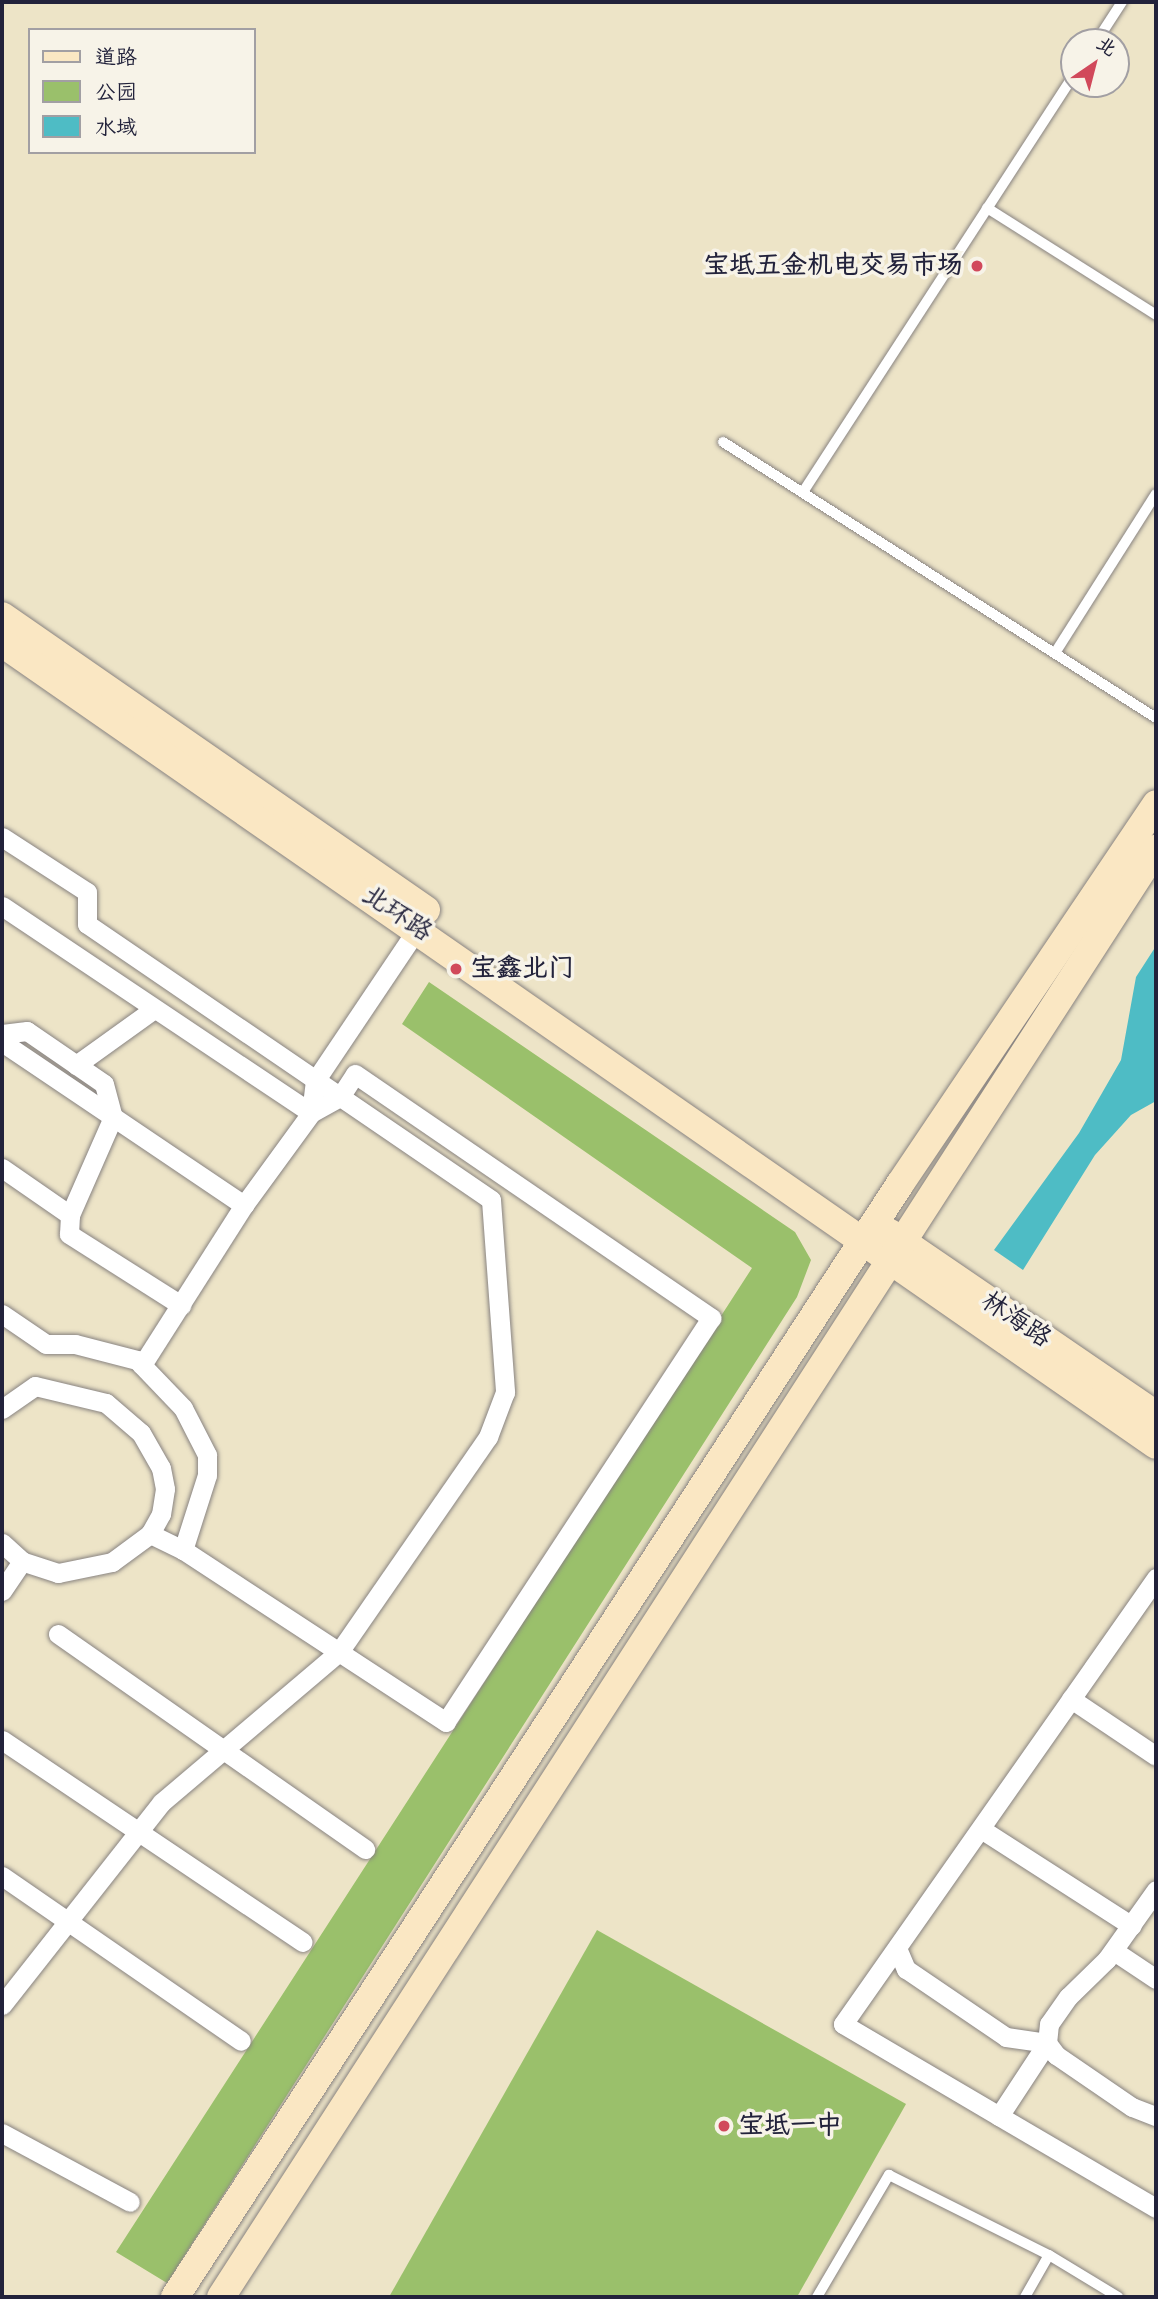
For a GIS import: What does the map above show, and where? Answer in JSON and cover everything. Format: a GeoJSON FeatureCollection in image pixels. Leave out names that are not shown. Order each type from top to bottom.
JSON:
{"type":"FeatureCollection","features":[{"type":"Feature","properties":{"kind":"main road","name":"北环路"},"geometry":{"type":"LineString","coordinates":[[2,616],[423,920],[871,1231]]}},
{"type":"Feature","properties":{"kind":"main road","name":"北环路"},"geometry":{"type":"LineString","coordinates":[[2,643],[423,920]]}},
{"type":"Feature","properties":{"kind":"main road"},"geometry":{"type":"LineString","coordinates":[[175,2297],[871,1231],[1156,804]]}},
{"type":"Feature","properties":{"kind":"main road"},"geometry":{"type":"LineString","coordinates":[[221,2297],[899,1251],[1156,849]]}},
{"type":"Feature","properties":{"kind":"main road","name":"林海路"},"geometry":{"type":"LineString","coordinates":[[871,1231],[1156,1445]]}},
{"type":"Feature","properties":{"kind":"main road","name":"林海路"},"geometry":{"type":"LineString","coordinates":[[899,1251],[1156,1415]]}},
{"type":"Feature","properties":{"kind":"street"},"geometry":{"type":"LineString","coordinates":[[2,837],[87,892],[87,924],[491,1200],[505,1392],[488,1437],[339,1652],[161,1803],[70,1923],[2,2005]]}},
{"type":"Feature","properties":{"kind":"street"},"geometry":{"type":"LineString","coordinates":[[2,906],[311,1113]]}},
{"type":"Feature","properties":{"kind":"street"},"geometry":{"type":"LineString","coordinates":[[311,1113],[315,1080],[423,920]]}},
{"type":"Feature","properties":{"kind":"street"},"geometry":{"type":"LineString","coordinates":[[76,1065],[154,1009]]}},
{"type":"Feature","properties":{"kind":"street"},"geometry":{"type":"LineString","coordinates":[[2,1034],[27,1031],[104,1084],[113,1117],[70,1215],[69,1234],[181,1304]]}},
{"type":"Feature","properties":{"kind":"street"},"geometry":{"type":"LineString","coordinates":[[2,1042],[244,1205]]}},
{"type":"Feature","properties":{"kind":"street"},"geometry":{"type":"LineString","coordinates":[[142,1365],[244,1205],[311,1113],[340,1097],[355,1074],[711,1318],[446,1723],[183,1550],[150,1534]]}},
{"type":"Feature","properties":{"kind":"street"},"geometry":{"type":"LineString","coordinates":[[2,1168],[70,1215]]}},
{"type":"Feature","properties":{"kind":"street"},"geometry":{"type":"LineString","coordinates":[[2,1314],[46,1344],[75,1343],[114,1352],[142,1365],[183,1408],[207,1455],[207,1475],[183,1550]]}},
{"type":"Feature","properties":{"kind":"street"},"geometry":{"type":"LineString","coordinates":[[2,1409],[35,1386],[89,1396],[125,1417],[141,1433],[161,1468],[165,1489],[161,1514],[150,1534],[112,1562],[79,1572],[58,1573],[22,1561],[2,1543]]}},
{"type":"Feature","properties":{"kind":"street"},"geometry":{"type":"LineString","coordinates":[[2,1591],[22,1561]]}},
{"type":"Feature","properties":{"kind":"street"},"geometry":{"type":"LineString","coordinates":[[1156,1578],[844,2024],[1156,2208]]}},
{"type":"Feature","properties":{"kind":"street"},"geometry":{"type":"LineString","coordinates":[[58,1634],[223,1753],[366,1849]]}},
{"type":"Feature","properties":{"kind":"street"},"geometry":{"type":"LineString","coordinates":[[1071,1699],[1156,1756]]}},
{"type":"Feature","properties":{"kind":"street"},"geometry":{"type":"LineString","coordinates":[[2,1740],[303,1942]]}},
{"type":"Feature","properties":{"kind":"street"},"geometry":{"type":"LineString","coordinates":[[981,1829],[1132,1926]]}},
{"type":"Feature","properties":{"kind":"street"},"geometry":{"type":"LineString","coordinates":[[2,1876],[241,2041]]}},
{"type":"Feature","properties":{"kind":"street"},"geometry":{"type":"LineString","coordinates":[[999,2116],[1047,2043],[1049,2025],[1068,1997],[1114,1951],[1156,1890]]}},
{"type":"Feature","properties":{"kind":"street"},"geometry":{"type":"LineString","coordinates":[[897,1948],[906,1969],[1006,2037],[1047,2043],[1056,2055],[1132,2107],[1156,2116]]}},
{"type":"Feature","properties":{"kind":"street"},"geometry":{"type":"LineString","coordinates":[[1114,1951],[1156,1979]]}},
{"type":"Feature","properties":{"kind":"street"},"geometry":{"type":"LineString","coordinates":[[2,2133],[130,2202]]}},
{"type":"Feature","properties":{"kind":"lane"},"geometry":{"type":"LineString","coordinates":[[1105,28],[1122,2]]}},
{"type":"Feature","properties":{"kind":"lane"},"geometry":{"type":"LineString","coordinates":[[803,492],[1060,96]]}},
{"type":"Feature","properties":{"kind":"lane"},"geometry":{"type":"LineString","coordinates":[[987,208],[1156,316]]}},
{"type":"Feature","properties":{"kind":"lane"},"geometry":{"type":"LineString","coordinates":[[723,442],[1156,718]]}},
{"type":"Feature","properties":{"kind":"lane"},"geometry":{"type":"LineString","coordinates":[[1055,653],[1156,494]]}},
{"type":"Feature","properties":{"kind":"lane"},"geometry":{"type":"LineString","coordinates":[[817,2297],[889,2175],[1049,2255],[1118,2297]]}},
{"type":"Feature","properties":{"kind":"lane"},"geometry":{"type":"LineString","coordinates":[[1024,2297],[1049,2255]]}},
{"type":"Feature","properties":{"kind":"green space"},"geometry":{"type":"Polygon","coordinates":[[[429,982],[795,1232],[811,1260],[797,1297],[167,2283],[116,2252],[752,1268],[402,1024],[429,982]]]}},
{"type":"Feature","properties":{"kind":"green space","name":"宝坻一中"},"geometry":{"type":"Polygon","coordinates":[[[597,1930],[906,2104],[797,2297],[389,2297],[597,1930]]]}},
{"type":"Feature","properties":{"kind":"water"},"geometry":{"type":"Polygon","coordinates":[[[1156,946],[1156,1101],[1131,1115],[1095,1155],[1023,1270],[994,1250],[1079,1133],[1121,1060],[1136,977],[1156,946]]]}},
{"type":"Feature","properties":{"kind":"place","name":"宝坻五金机电交易市场"},"geometry":{"type":"Point","coordinates":[977,266]}},
{"type":"Feature","properties":{"kind":"place","name":"宝鑫北门"},"geometry":{"type":"Point","coordinates":[456,969]}},
{"type":"Feature","properties":{"kind":"place","name":"宝坻一中"},"geometry":{"type":"Point","coordinates":[724,2126]}}]}
